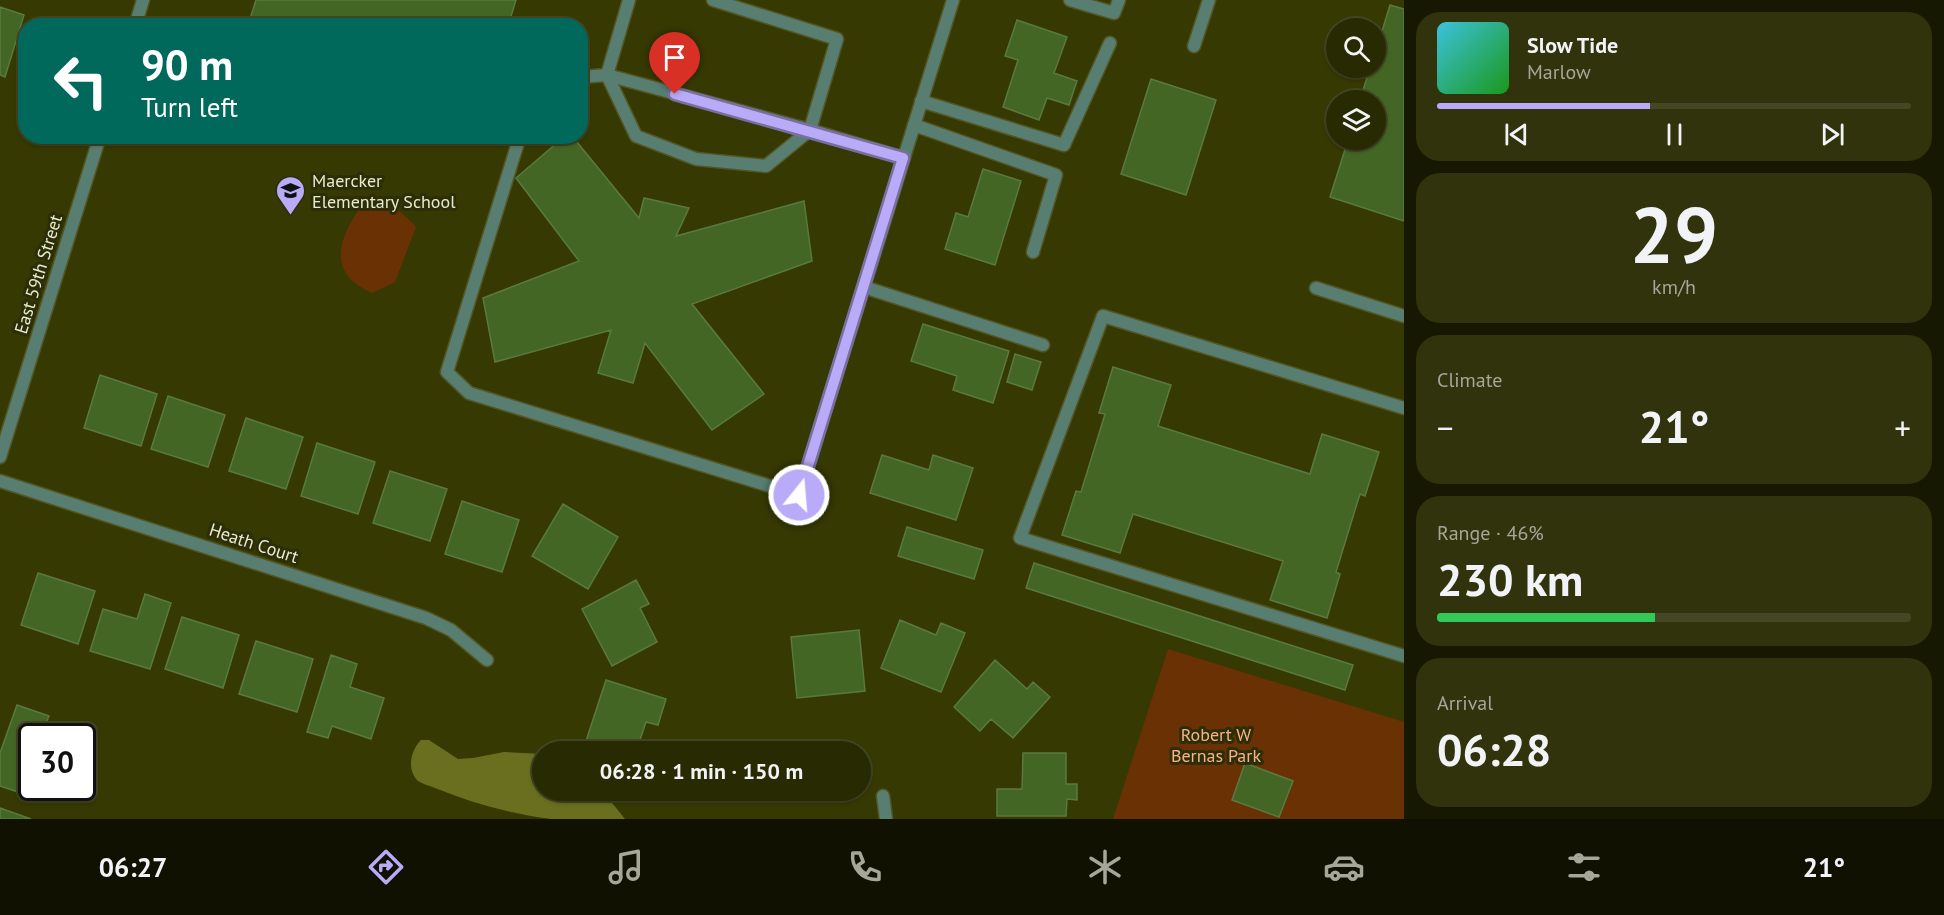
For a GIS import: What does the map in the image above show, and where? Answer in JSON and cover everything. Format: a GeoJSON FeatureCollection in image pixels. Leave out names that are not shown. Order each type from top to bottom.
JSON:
{"type":"FeatureCollection","features":[{"type":"Feature","properties":{"kind":"street"},"geometry":{"type":"LineString","coordinates":[[137,18],[143,0]]}},
{"type":"Feature","properties":{"kind":"street"},"geometry":{"type":"LineString","coordinates":[[629,0],[607,75],[636,136],[696,159],[766,166],[810,130],[837,39],[713,0]]}},
{"type":"Feature","properties":{"kind":"street"},"geometry":{"type":"LineString","coordinates":[[518,144],[447,372],[470,393],[799,495],[953,0]]}},
{"type":"Feature","properties":{"kind":"street"},"geometry":{"type":"LineString","coordinates":[[1070,0],[1114,13],[1119,0]]}},
{"type":"Feature","properties":{"kind":"street"},"geometry":{"type":"LineString","coordinates":[[1194,46],[1209,0]]}},
{"type":"Feature","properties":{"kind":"street"},"geometry":{"type":"LineString","coordinates":[[921,101],[1064,145],[1110,43]]}},
{"type":"Feature","properties":{"kind":"street"},"geometry":{"type":"LineString","coordinates":[[588,76],[607,75],[810,130],[903,158]]}},
{"type":"Feature","properties":{"kind":"street"},"geometry":{"type":"LineString","coordinates":[[914,125],[1056,175],[1033,252]]}},
{"type":"Feature","properties":{"kind":"street","name":"East 59th Street"},"geometry":{"type":"LineString","coordinates":[[0,457],[98,144]]}},
{"type":"Feature","properties":{"kind":"street"},"geometry":{"type":"LineString","coordinates":[[864,287],[1043,345]]}},
{"type":"Feature","properties":{"kind":"street"},"geometry":{"type":"LineString","coordinates":[[1316,288],[1404,316]]}},
{"type":"Feature","properties":{"kind":"street"},"geometry":{"type":"LineString","coordinates":[[1404,408],[1103,316],[1020,538],[1404,656]]}},
{"type":"Feature","properties":{"kind":"street","name":"Heath Court"},"geometry":{"type":"LineString","coordinates":[[0,481],[426,618],[451,630],[487,660]]}},
{"type":"Feature","properties":{"kind":"street"},"geometry":{"type":"LineString","coordinates":[[883,796],[886,819]]}},
{"type":"Feature","properties":{"kind":"green space"},"geometry":{"type":"Polygon","coordinates":[[[367,200],[394,209],[416,227],[395,282],[372,293],[346,274],[341,253],[347,230],[367,200]]]}},
{"type":"Feature","properties":{"kind":"green space","name":"Robert W Bernas Park"},"geometry":{"type":"Polygon","coordinates":[[[1168,649],[1404,722],[1404,819],[1113,819],[1168,649]]]}},
{"type":"Feature","properties":{"kind":"shaded area"},"geometry":{"type":"Polygon","coordinates":[[[421,740],[429,740],[458,759],[504,752],[532,753],[532,801],[608,801],[625,819],[551,819],[477,803],[418,781],[411,765],[415,749],[421,740]]]}},
{"type":"Feature","properties":{"kind":"building"},"geometry":{"type":"Polygon","coordinates":[[[256,0],[516,0],[510,18],[250,18],[256,0]]]}},
{"type":"Feature","properties":{"kind":"building"},"geometry":{"type":"Polygon","coordinates":[[[1390,5],[1404,9],[1404,221],[1330,197],[1345,150],[1386,150],[1386,90],[1363,90],[1367,78],[1386,78],[1386,18],[1390,5]]]}},
{"type":"Feature","properties":{"kind":"building"},"geometry":{"type":"Polygon","coordinates":[[[0,7],[24,15],[23,18],[18,18],[18,35],[5,77],[0,75],[0,7]]]}},
{"type":"Feature","properties":{"kind":"building"},"geometry":{"type":"Polygon","coordinates":[[[1017,20],[1067,37],[1054,73],[1077,81],[1069,105],[1047,98],[1039,120],[1003,107],[1018,60],[1005,56],[1017,20]]]}},
{"type":"Feature","properties":{"kind":"building"},"geometry":{"type":"Polygon","coordinates":[[[1151,79],[1216,100],[1186,195],[1121,174],[1151,79]]]}},
{"type":"Feature","properties":{"kind":"building"},"geometry":{"type":"Polygon","coordinates":[[[556,144],[579,144],[639,218],[644,198],[689,208],[676,236],[804,201],[812,261],[692,304],[764,394],[712,430],[645,343],[633,383],[598,373],[611,330],[495,362],[483,298],[579,261],[516,178],[556,144]]]}},
{"type":"Feature","properties":{"kind":"building"},"geometry":{"type":"Polygon","coordinates":[[[983,169],[1021,181],[995,265],[945,249],[956,213],[968,217],[983,169]]]}},
{"type":"Feature","properties":{"kind":"building"},"geometry":{"type":"Polygon","coordinates":[[[923,324],[1009,351],[993,403],[953,390],[957,376],[911,361],[923,324]]]}},
{"type":"Feature","properties":{"kind":"building"},"geometry":{"type":"Polygon","coordinates":[[[1015,354],[1041,362],[1032,390],[1007,382],[1015,354]]]}},
{"type":"Feature","properties":{"kind":"building"},"geometry":{"type":"Polygon","coordinates":[[[1113,367],[1171,385],[1158,426],[1310,474],[1322,434],[1379,452],[1365,496],[1360,494],[1336,572],[1340,574],[1327,618],[1270,600],[1283,561],[1133,514],[1120,553],[1062,535],[1076,491],[1081,492],[1105,414],[1099,413],[1113,367]]]}},
{"type":"Feature","properties":{"kind":"building"},"geometry":{"type":"Polygon","coordinates":[[[100,375],[157,394],[141,446],[84,428],[100,375]]]}},
{"type":"Feature","properties":{"kind":"building"},"geometry":{"type":"Polygon","coordinates":[[[168,396],[225,415],[208,467],[151,449],[168,396]]]}},
{"type":"Feature","properties":{"kind":"building"},"geometry":{"type":"Polygon","coordinates":[[[246,418],[303,437],[286,489],[229,471],[246,418]]]}},
{"type":"Feature","properties":{"kind":"building"},"geometry":{"type":"Polygon","coordinates":[[[317,443],[375,462],[358,514],[301,496],[317,443]]]}},
{"type":"Feature","properties":{"kind":"building"},"geometry":{"type":"Polygon","coordinates":[[[882,455],[929,470],[933,455],[973,468],[956,520],[870,493],[882,455]]]}},
{"type":"Feature","properties":{"kind":"building"},"geometry":{"type":"Polygon","coordinates":[[[390,471],[447,489],[430,541],[373,523],[390,471]]]}},
{"type":"Feature","properties":{"kind":"building"},"geometry":{"type":"Polygon","coordinates":[[[462,501],[519,520],[502,572],[445,554],[462,501]]]}},
{"type":"Feature","properties":{"kind":"building"},"geometry":{"type":"Polygon","coordinates":[[[563,504],[618,537],[588,589],[532,556],[563,504]]]}},
{"type":"Feature","properties":{"kind":"building"},"geometry":{"type":"Polygon","coordinates":[[[907,527],[983,550],[974,579],[898,556],[907,527]]]}},
{"type":"Feature","properties":{"kind":"building"},"geometry":{"type":"Polygon","coordinates":[[[1034,563],[1353,665],[1345,690],[1026,588],[1034,563]]]}},
{"type":"Feature","properties":{"kind":"building"},"geometry":{"type":"Polygon","coordinates":[[[38,573],[95,591],[78,644],[21,625],[38,573]]]}},
{"type":"Feature","properties":{"kind":"building"},"geometry":{"type":"Polygon","coordinates":[[[636,580],[649,604],[640,608],[657,642],[612,666],[582,609],[636,580]]]}},
{"type":"Feature","properties":{"kind":"building"},"geometry":{"type":"Polygon","coordinates":[[[145,594],[171,603],[150,669],[90,651],[103,609],[137,619],[145,594]]]}},
{"type":"Feature","properties":{"kind":"building"},"geometry":{"type":"Polygon","coordinates":[[[182,617],[239,635],[223,688],[165,669],[182,617]]]}},
{"type":"Feature","properties":{"kind":"building"},"geometry":{"type":"Polygon","coordinates":[[[900,620],[936,635],[941,623],[965,633],[941,692],[881,668],[900,620]]]}},
{"type":"Feature","properties":{"kind":"building"},"geometry":{"type":"Polygon","coordinates":[[[859,630],[865,691],[797,698],[791,637],[859,630]]]}},
{"type":"Feature","properties":{"kind":"building"},"geometry":{"type":"Polygon","coordinates":[[[256,641],[313,659],[297,712],[239,694],[256,641]]]}},
{"type":"Feature","properties":{"kind":"building"},"geometry":{"type":"Polygon","coordinates":[[[331,655],[357,664],[350,687],[384,698],[371,739],[332,726],[328,738],[307,732],[331,655]]]}},
{"type":"Feature","properties":{"kind":"building"},"geometry":{"type":"Polygon","coordinates":[[[995,660],[1027,689],[1033,682],[1050,697],[1013,738],[991,719],[980,731],[954,707],[995,660]]]}},
{"type":"Feature","properties":{"kind":"building"},"geometry":{"type":"Polygon","coordinates":[[[606,680],[666,699],[658,725],[646,722],[640,741],[586,741],[606,680]]]}},
{"type":"Feature","properties":{"kind":"building"},"geometry":{"type":"Polygon","coordinates":[[[17,705],[49,716],[46,723],[18,723],[18,792],[0,786],[0,753],[17,705]]]}},
{"type":"Feature","properties":{"kind":"building"},"geometry":{"type":"Polygon","coordinates":[[[1023,753],[1066,753],[1066,784],[1077,784],[1077,800],[1067,799],[1066,816],[997,816],[997,789],[1022,789],[1023,753]]]}},
{"type":"Feature","properties":{"kind":"building"},"geometry":{"type":"Polygon","coordinates":[[[1245,763],[1293,781],[1279,817],[1232,800],[1245,763]]]}},
{"type":"Feature","properties":{"kind":"building"},"geometry":{"type":"Polygon","coordinates":[[[0,808],[31,819],[0,819],[0,808]]]}},
{"type":"Feature","properties":{"kind":"place","name":"Maercker Elementary School"},"geometry":{"type":"Point","coordinates":[291,216]}},
{"type":"Feature","properties":{"kind":"route"},"geometry":{"type":"LineString","coordinates":[[675,94],[810,130],[903,158],[799,495]]}}]}
